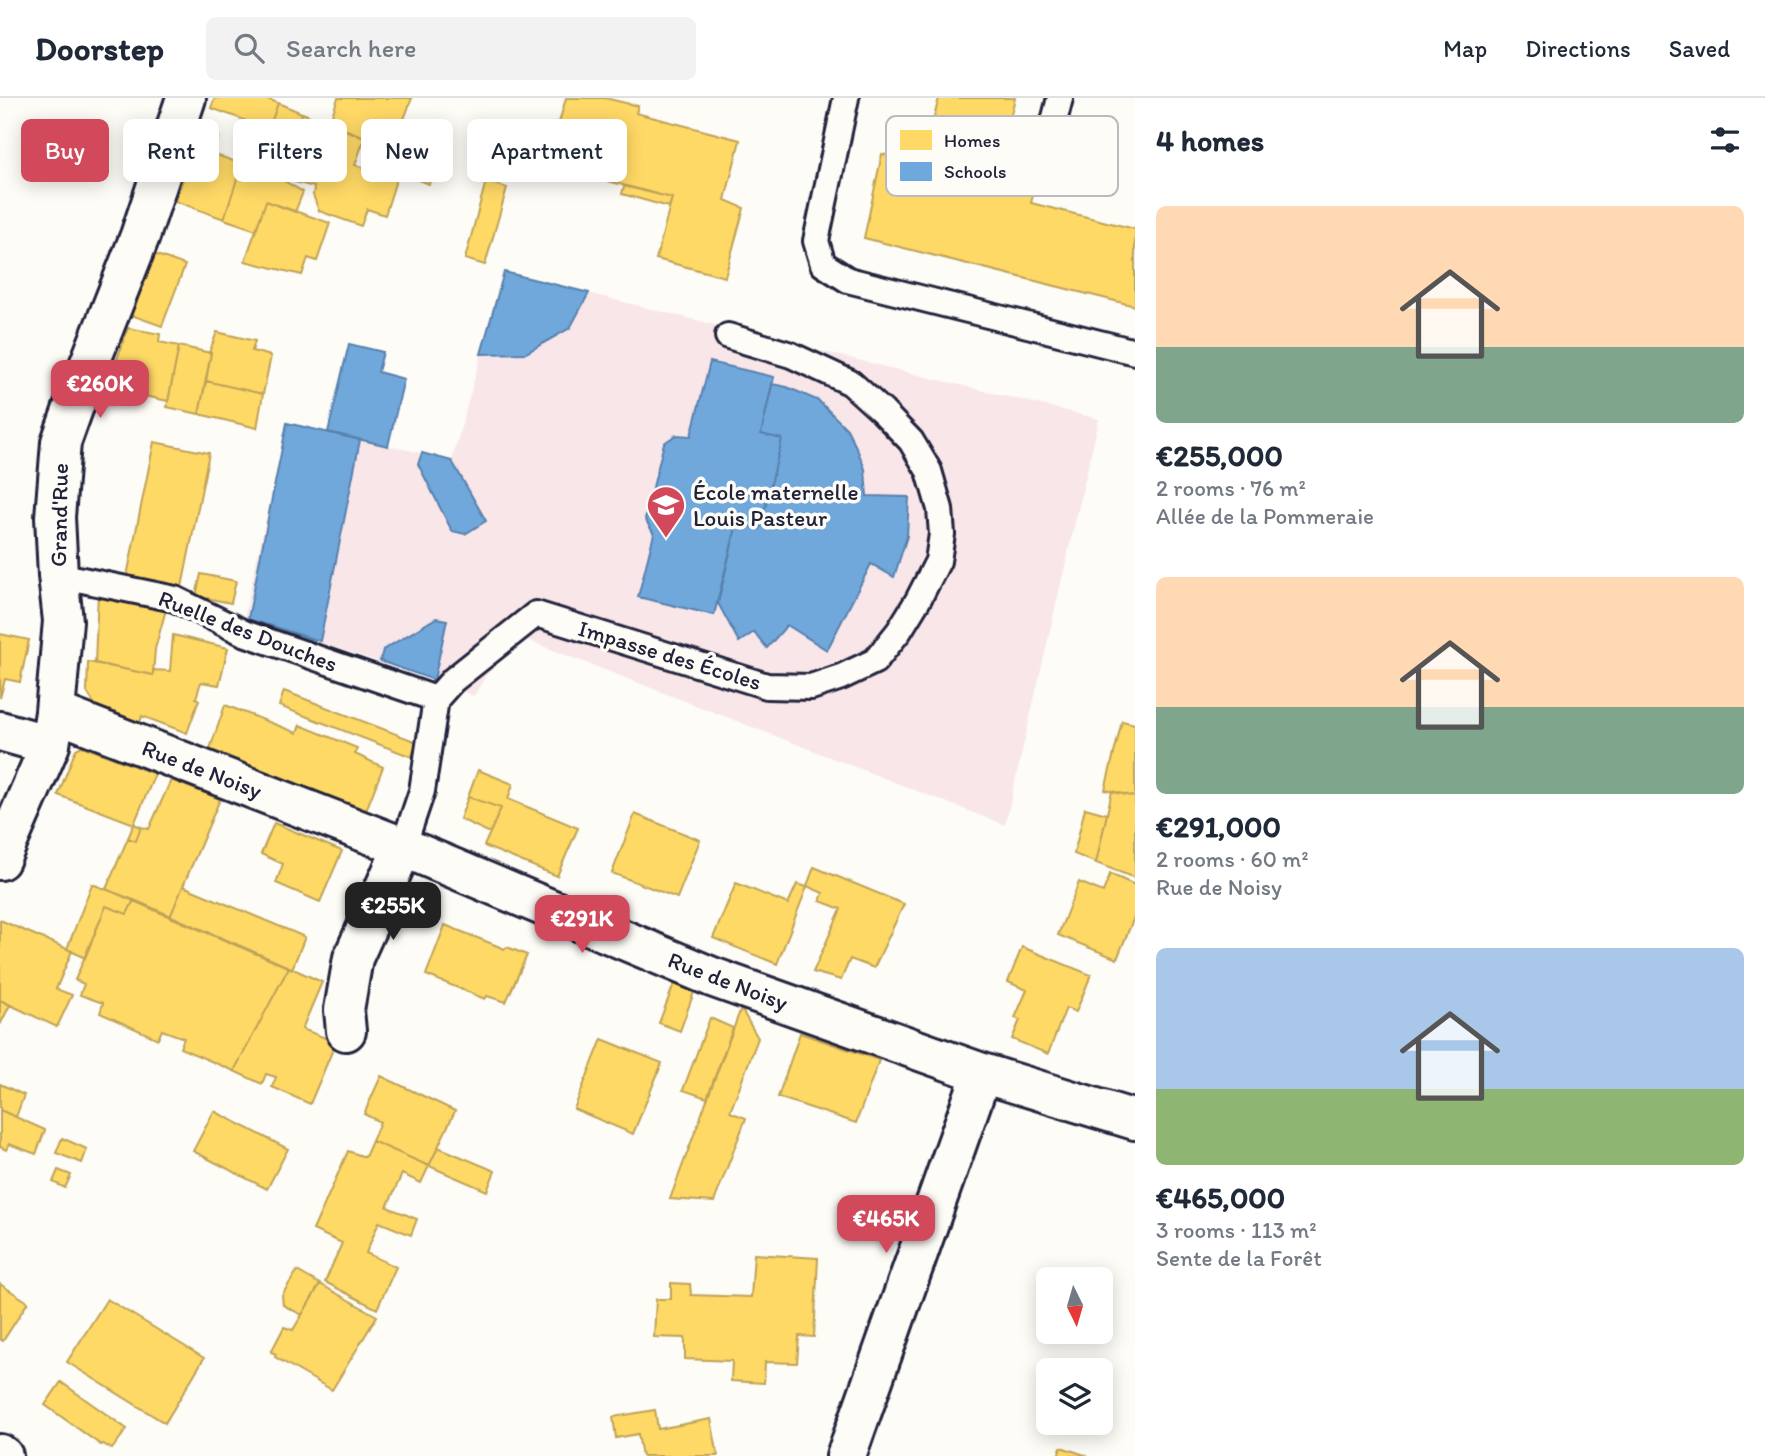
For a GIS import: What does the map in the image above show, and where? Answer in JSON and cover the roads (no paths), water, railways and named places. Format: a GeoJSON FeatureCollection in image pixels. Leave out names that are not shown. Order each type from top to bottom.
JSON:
{"type":"FeatureCollection","features":[{"type":"Feature","properties":{"kind":"street","name":"Grand'Rue"},"geometry":{"type":"LineString","coordinates":[[0,860],[53,729],[63,621],[55,517],[61,442],[140,236],[186,98]]}},
{"type":"Feature","properties":{"kind":"street","name":"Rue de Noisy"},"geometry":{"type":"LineString","coordinates":[[0,731],[53,729],[402,847],[712,978],[982,1073],[1135,1120]]}},
{"type":"Feature","properties":{"kind":"street"},"geometry":{"type":"LineString","coordinates":[[346,1031],[344,1010],[353,958],[402,847]]}},
{"type":"Feature","properties":{"kind":"street"},"geometry":{"type":"LineString","coordinates":[[846,1456],[982,1073]]}},
{"type":"Feature","properties":{"kind":"lane"},"geometry":{"type":"LineString","coordinates":[[846,98],[816,241],[823,264],[848,280],[1135,352]]}},
{"type":"Feature","properties":{"kind":"lane"},"geometry":{"type":"LineString","coordinates":[[1055,116],[1060,98]]}},
{"type":"Feature","properties":{"kind":"lane","name":"Impasse des Écoles"},"geometry":{"type":"LineString","coordinates":[[436,699],[453,680],[536,614],[767,686],[811,687],[876,661],[918,600],[937,561],[942,534],[940,509],[929,471],[911,441],[851,383],[791,355],[729,336]]}},
{"type":"Feature","properties":{"kind":"lane","name":"Ruelle des Douches"},"geometry":{"type":"LineString","coordinates":[[58,575],[175,598],[244,633],[436,699]]}},
{"type":"Feature","properties":{"kind":"lane"},"geometry":{"type":"LineString","coordinates":[[402,847],[422,791],[436,699]]}},
{"type":"Feature","properties":{"kind":"place","name":"École maternelle Louis Pasteur"},"geometry":{"type":"Point","coordinates":[666,539]}}]}
